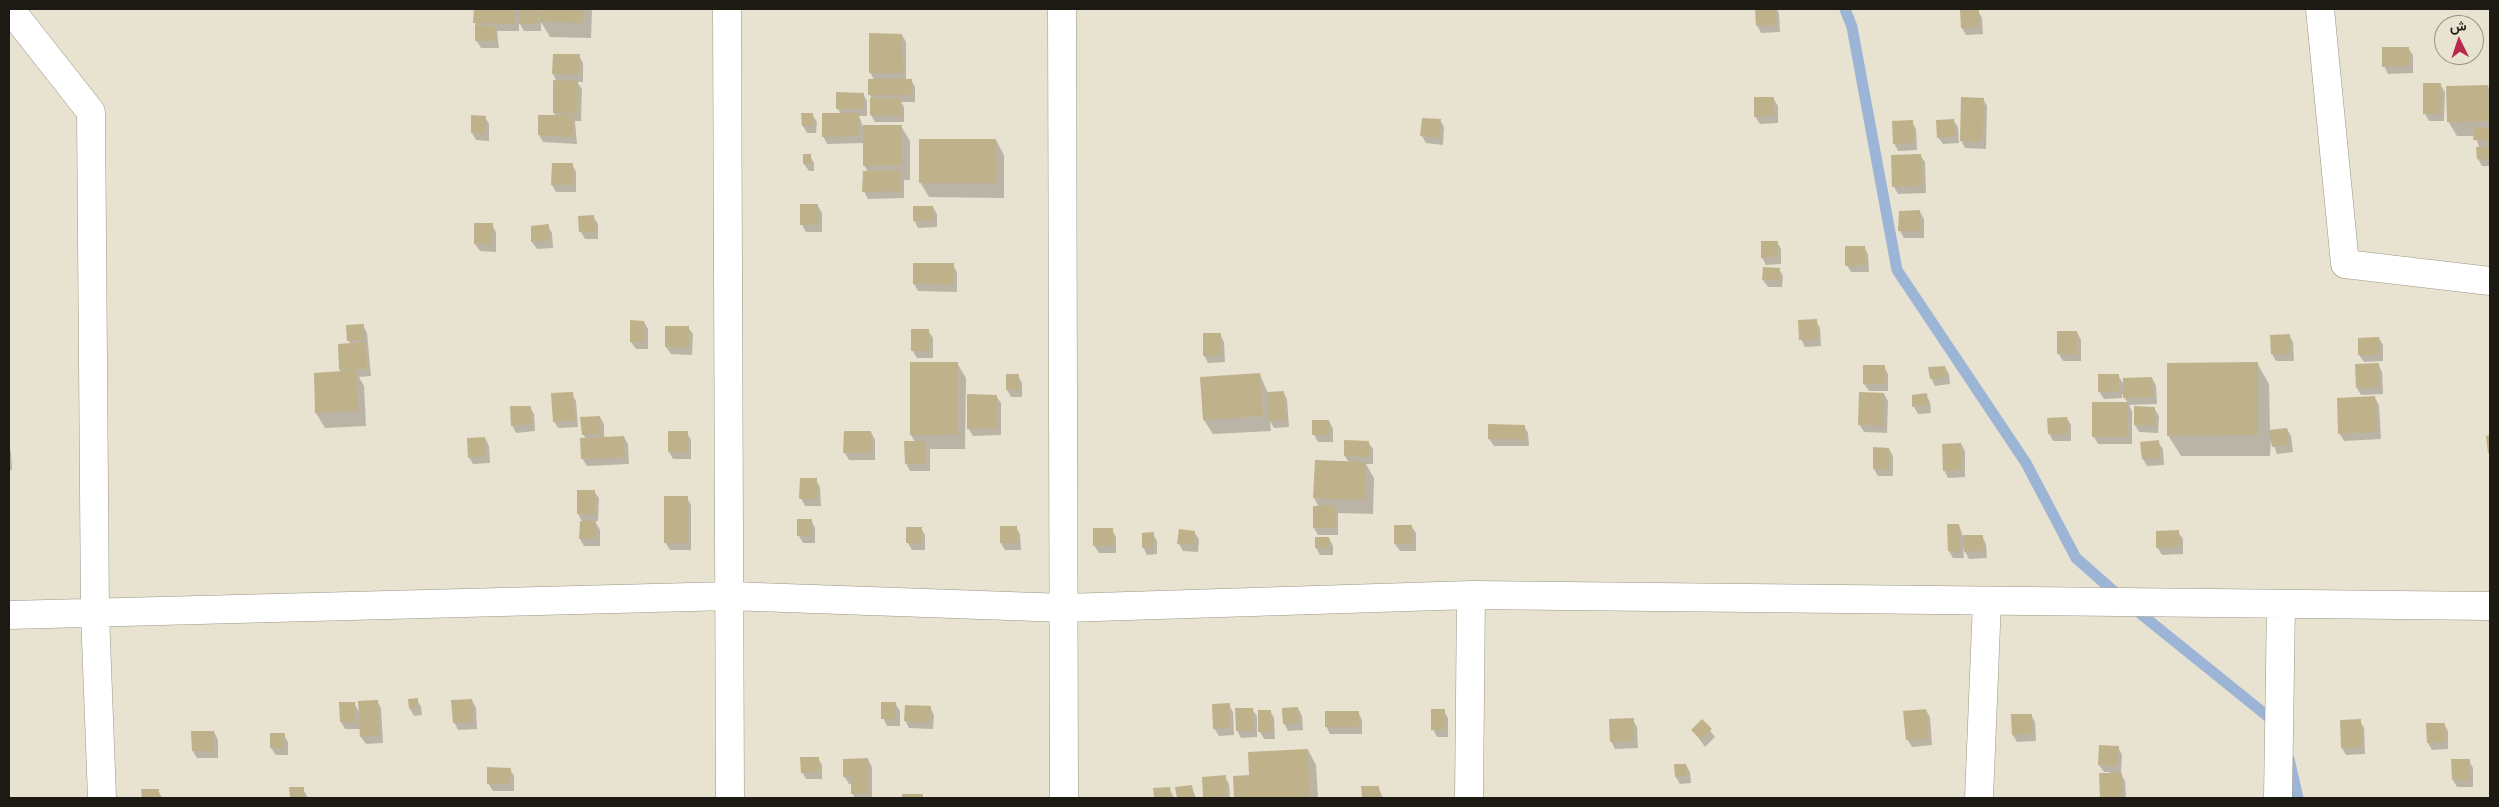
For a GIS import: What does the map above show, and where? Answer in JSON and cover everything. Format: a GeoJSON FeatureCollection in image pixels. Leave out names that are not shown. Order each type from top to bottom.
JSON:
{"type":"FeatureCollection","features":[{"type":"Feature","properties":{"kind":"street"},"geometry":{"type":"LineString","coordinates":[[10,9],[91,112],[95,613],[102,798]]}},
{"type":"Feature","properties":{"kind":"street"},"geometry":{"type":"LineString","coordinates":[[727,9],[730,798]]}},
{"type":"Feature","properties":{"kind":"street"},"geometry":{"type":"LineString","coordinates":[[1062,9],[1064,798]]}},
{"type":"Feature","properties":{"kind":"street"},"geometry":{"type":"LineString","coordinates":[[2320,9],[2345,264],[2490,281]]}},
{"type":"Feature","properties":{"kind":"street"},"geometry":{"type":"LineString","coordinates":[[9,615],[729,596],[1065,608],[1471,595],[2490,606]]}},
{"type":"Feature","properties":{"kind":"street"},"geometry":{"type":"LineString","coordinates":[[1469,798],[1471,595]]}},
{"type":"Feature","properties":{"kind":"street"},"geometry":{"type":"LineString","coordinates":[[1979,798],[1987,600]]}},
{"type":"Feature","properties":{"kind":"street"},"geometry":{"type":"LineString","coordinates":[[2278,798],[2281,604]]}},
{"type":"Feature","properties":{"kind":"building"},"geometry":{"type":"Polygon","coordinates":[[[474,9],[516,9],[515,24],[473,23],[474,9]]]}},
{"type":"Feature","properties":{"kind":"building"},"geometry":{"type":"Polygon","coordinates":[[[519,9],[538,9],[537,24],[519,24],[519,9]]]}},
{"type":"Feature","properties":{"kind":"building"},"geometry":{"type":"Polygon","coordinates":[[[540,9],[584,9],[583,23],[540,22],[540,9]]]}},
{"type":"Feature","properties":{"kind":"building"},"geometry":{"type":"Polygon","coordinates":[[[1755,9],[1776,9],[1776,25],[1756,26],[1755,9]]]}},
{"type":"Feature","properties":{"kind":"building"},"geometry":{"type":"Polygon","coordinates":[[[1979,9],[1979,27],[1961,28],[1960,10],[1979,9]]]}},
{"type":"Feature","properties":{"kind":"building"},"geometry":{"type":"Polygon","coordinates":[[[475,25],[495,26],[495,41],[475,41],[475,25]]]}},
{"type":"Feature","properties":{"kind":"building"},"geometry":{"type":"Polygon","coordinates":[[[869,33],[902,34],[903,73],[869,73],[869,33]]]}},
{"type":"Feature","properties":{"kind":"building"},"geometry":{"type":"Polygon","coordinates":[[[2382,47],[2409,47],[2409,66],[2382,67],[2382,47]]]}},
{"type":"Feature","properties":{"kind":"building"},"geometry":{"type":"Polygon","coordinates":[[[553,54],[580,54],[579,75],[552,74],[553,54]]]}},
{"type":"Feature","properties":{"kind":"building"},"geometry":{"type":"Polygon","coordinates":[[[868,79],[912,79],[911,95],[868,95],[868,79]]]}},
{"type":"Feature","properties":{"kind":"building"},"geometry":{"type":"Polygon","coordinates":[[[553,80],[578,81],[577,114],[553,113],[553,80]]]}},
{"type":"Feature","properties":{"kind":"building"},"geometry":{"type":"Polygon","coordinates":[[[2423,83],[2441,83],[2441,114],[2423,114],[2423,83]]]}},
{"type":"Feature","properties":{"kind":"building"},"geometry":{"type":"Polygon","coordinates":[[[2488,85],[2489,121],[2447,122],[2446,86],[2488,85]]]}},
{"type":"Feature","properties":{"kind":"building"},"geometry":{"type":"Polygon","coordinates":[[[836,92],[864,93],[864,109],[836,109],[836,92]]]}},
{"type":"Feature","properties":{"kind":"building"},"geometry":{"type":"Polygon","coordinates":[[[1754,97],[1774,97],[1774,116],[1754,117],[1754,97]]]}},
{"type":"Feature","properties":{"kind":"building"},"geometry":{"type":"Polygon","coordinates":[[[1961,97],[1984,98],[1982,142],[1960,141],[1961,97]]]}},
{"type":"Feature","properties":{"kind":"building"},"geometry":{"type":"Polygon","coordinates":[[[870,98],[900,98],[901,116],[870,115],[870,98]]]}},
{"type":"Feature","properties":{"kind":"building"},"geometry":{"type":"Polygon","coordinates":[[[801,113],[813,113],[813,126],[802,126],[801,113]]]}},
{"type":"Feature","properties":{"kind":"building"},"geometry":{"type":"Polygon","coordinates":[[[822,113],[859,113],[859,136],[822,137],[822,113]]]}},
{"type":"Feature","properties":{"kind":"building"},"geometry":{"type":"Polygon","coordinates":[[[471,115],[486,116],[485,134],[471,133],[471,115]]]}},
{"type":"Feature","properties":{"kind":"building"},"geometry":{"type":"Polygon","coordinates":[[[538,115],[574,115],[573,137],[538,135],[538,115]]]}},
{"type":"Feature","properties":{"kind":"building"},"geometry":{"type":"Polygon","coordinates":[[[1422,118],[1441,119],[1439,138],[1420,136],[1422,118]]]}},
{"type":"Feature","properties":{"kind":"building"},"geometry":{"type":"Polygon","coordinates":[[[1954,119],[1955,136],[1937,138],[1936,120],[1954,119]]]}},
{"type":"Feature","properties":{"kind":"building"},"geometry":{"type":"Polygon","coordinates":[[[1913,120],[1913,143],[1893,144],[1892,121],[1913,120]]]}},
{"type":"Feature","properties":{"kind":"building"},"geometry":{"type":"Polygon","coordinates":[[[863,125],[902,125],[902,165],[863,166],[863,125]]]}},
{"type":"Feature","properties":{"kind":"building"},"geometry":{"type":"Polygon","coordinates":[[[2474,127],[2490,128],[2490,141],[2473,140],[2474,127]]]}},
{"type":"Feature","properties":{"kind":"building"},"geometry":{"type":"Polygon","coordinates":[[[919,139],[996,139],[997,183],[919,183],[919,139]]]}},
{"type":"Feature","properties":{"kind":"building"},"geometry":{"type":"Polygon","coordinates":[[[2476,147],[2489,147],[2489,159],[2477,159],[2476,147]]]}},
{"type":"Feature","properties":{"kind":"building"},"geometry":{"type":"Polygon","coordinates":[[[803,154],[811,154],[811,164],[803,164],[803,154]]]}},
{"type":"Feature","properties":{"kind":"building"},"geometry":{"type":"Polygon","coordinates":[[[1921,154],[1923,185],[1892,187],[1891,155],[1921,154]]]}},
{"type":"Feature","properties":{"kind":"building"},"geometry":{"type":"Polygon","coordinates":[[[552,163],[573,163],[573,185],[551,185],[552,163]]]}},
{"type":"Feature","properties":{"kind":"building"},"geometry":{"type":"Polygon","coordinates":[[[900,170],[901,191],[862,192],[863,171],[900,170]]]}},
{"type":"Feature","properties":{"kind":"building"},"geometry":{"type":"Polygon","coordinates":[[[800,204],[818,204],[818,225],[800,225],[800,204]]]}},
{"type":"Feature","properties":{"kind":"building"},"geometry":{"type":"Polygon","coordinates":[[[913,206],[933,206],[933,220],[913,221],[913,206]]]}},
{"type":"Feature","properties":{"kind":"building"},"geometry":{"type":"Polygon","coordinates":[[[1920,210],[1921,231],[1898,231],[1899,211],[1920,210]]]}},
{"type":"Feature","properties":{"kind":"building"},"geometry":{"type":"Polygon","coordinates":[[[594,215],[595,232],[579,232],[578,216],[594,215]]]}},
{"type":"Feature","properties":{"kind":"building"},"geometry":{"type":"Polygon","coordinates":[[[474,223],[493,223],[492,245],[474,244],[474,223]]]}},
{"type":"Feature","properties":{"kind":"building"},"geometry":{"type":"Polygon","coordinates":[[[549,224],[549,241],[531,242],[531,226],[549,224]]]}},
{"type":"Feature","properties":{"kind":"building"},"geometry":{"type":"Polygon","coordinates":[[[1761,241],[1778,241],[1778,257],[1761,258],[1761,241]]]}},
{"type":"Feature","properties":{"kind":"building"},"geometry":{"type":"Polygon","coordinates":[[[1845,246],[1865,246],[1866,265],[1845,266],[1845,246]]]}},
{"type":"Feature","properties":{"kind":"building"},"geometry":{"type":"Polygon","coordinates":[[[913,263],[954,263],[954,285],[913,284],[913,263]]]}},
{"type":"Feature","properties":{"kind":"building"},"geometry":{"type":"Polygon","coordinates":[[[1763,267],[1780,268],[1779,280],[1762,280],[1763,267]]]}},
{"type":"Feature","properties":{"kind":"building"},"geometry":{"type":"Polygon","coordinates":[[[1817,319],[1818,339],[1799,340],[1798,320],[1817,319]]]}},
{"type":"Feature","properties":{"kind":"building"},"geometry":{"type":"Polygon","coordinates":[[[630,320],[644,321],[644,342],[630,342],[630,320]]]}},
{"type":"Feature","properties":{"kind":"building"},"geometry":{"type":"Polygon","coordinates":[[[364,324],[364,340],[347,341],[346,325],[364,324]]]}},
{"type":"Feature","properties":{"kind":"building"},"geometry":{"type":"Polygon","coordinates":[[[665,326],[689,326],[689,348],[665,347],[665,326]]]}},
{"type":"Feature","properties":{"kind":"building"},"geometry":{"type":"Polygon","coordinates":[[[911,329],[929,329],[929,351],[911,351],[911,329]]]}},
{"type":"Feature","properties":{"kind":"building"},"geometry":{"type":"Polygon","coordinates":[[[2057,331],[2077,331],[2077,354],[2057,354],[2057,331]]]}},
{"type":"Feature","properties":{"kind":"building"},"geometry":{"type":"Polygon","coordinates":[[[1203,333],[1221,333],[1221,355],[1203,356],[1203,333]]]}},
{"type":"Feature","properties":{"kind":"building"},"geometry":{"type":"Polygon","coordinates":[[[2290,334],[2290,354],[2271,354],[2270,335],[2290,334]]]}},
{"type":"Feature","properties":{"kind":"building"},"geometry":{"type":"Polygon","coordinates":[[[2379,337],[2380,354],[2358,355],[2358,338],[2379,337]]]}},
{"type":"Feature","properties":{"kind":"building"},"geometry":{"type":"Polygon","coordinates":[[[366,342],[367,369],[339,370],[338,344],[366,342]]]}},
{"type":"Feature","properties":{"kind":"building"},"geometry":{"type":"Polygon","coordinates":[[[910,362],[958,362],[958,435],[910,435],[910,362]]]}},
{"type":"Feature","properties":{"kind":"building"},"geometry":{"type":"Polygon","coordinates":[[[2258,362],[2258,435],[2167,436],[2167,363],[2258,362]]]}},
{"type":"Feature","properties":{"kind":"building"},"geometry":{"type":"Polygon","coordinates":[[[2379,363],[2380,387],[2356,388],[2355,364],[2379,363]]]}},
{"type":"Feature","properties":{"kind":"building"},"geometry":{"type":"Polygon","coordinates":[[[1863,365],[1885,365],[1885,384],[1863,384],[1863,365]]]}},
{"type":"Feature","properties":{"kind":"building"},"geometry":{"type":"Polygon","coordinates":[[[1945,366],[1946,377],[1930,379],[1928,367],[1945,366]]]}},
{"type":"Feature","properties":{"kind":"building"},"geometry":{"type":"Polygon","coordinates":[[[356,370],[359,411],[315,413],[314,373],[356,370]]]}},
{"type":"Feature","properties":{"kind":"building"},"geometry":{"type":"Polygon","coordinates":[[[1260,373],[1263,416],[1203,420],[1200,377],[1260,373]]]}},
{"type":"Feature","properties":{"kind":"building"},"geometry":{"type":"Polygon","coordinates":[[[1006,374],[1019,374],[1019,390],[1006,390],[1006,374]]]}},
{"type":"Feature","properties":{"kind":"building"},"geometry":{"type":"Polygon","coordinates":[[[2098,374],[2119,374],[2119,391],[2098,392],[2098,374]]]}},
{"type":"Feature","properties":{"kind":"building"},"geometry":{"type":"Polygon","coordinates":[[[2152,377],[2153,397],[2123,398],[2123,378],[2152,377]]]}},
{"type":"Feature","properties":{"kind":"building"},"geometry":{"type":"Polygon","coordinates":[[[1284,391],[1286,420],[1269,421],[1267,392],[1284,391]]]}},
{"type":"Feature","properties":{"kind":"building"},"geometry":{"type":"Polygon","coordinates":[[[573,392],[575,420],[553,422],[551,393],[573,392]]]}},
{"type":"Feature","properties":{"kind":"building"},"geometry":{"type":"Polygon","coordinates":[[[1859,392],[1884,393],[1883,426],[1858,425],[1859,392]]]}},
{"type":"Feature","properties":{"kind":"building"},"geometry":{"type":"Polygon","coordinates":[[[1927,393],[1928,405],[1912,407],[1912,395],[1927,393]]]}},
{"type":"Feature","properties":{"kind":"building"},"geometry":{"type":"Polygon","coordinates":[[[967,394],[997,395],[997,428],[967,429],[967,394]]]}},
{"type":"Feature","properties":{"kind":"building"},"geometry":{"type":"Polygon","coordinates":[[[2375,396],[2377,432],[2338,434],[2337,398],[2375,396]]]}},
{"type":"Feature","properties":{"kind":"building"},"geometry":{"type":"Polygon","coordinates":[[[2092,402],[2128,402],[2128,437],[2092,437],[2092,402]]]}},
{"type":"Feature","properties":{"kind":"building"},"geometry":{"type":"Polygon","coordinates":[[[510,406],[531,406],[532,424],[511,426],[510,406]]]}},
{"type":"Feature","properties":{"kind":"building"},"geometry":{"type":"Polygon","coordinates":[[[2134,406],[2155,407],[2155,426],[2134,425],[2134,406]]]}},
{"type":"Feature","properties":{"kind":"building"},"geometry":{"type":"Polygon","coordinates":[[[600,416],[601,434],[582,435],[580,417],[600,416]]]}},
{"type":"Feature","properties":{"kind":"building"},"geometry":{"type":"Polygon","coordinates":[[[2067,417],[2068,434],[2048,434],[2047,418],[2067,417]]]}},
{"type":"Feature","properties":{"kind":"building"},"geometry":{"type":"Polygon","coordinates":[[[1312,420],[1329,420],[1330,435],[1312,435],[1312,420]]]}},
{"type":"Feature","properties":{"kind":"building"},"geometry":{"type":"Polygon","coordinates":[[[1488,424],[1525,425],[1525,439],[1488,439],[1488,424]]]}},
{"type":"Feature","properties":{"kind":"building"},"geometry":{"type":"Polygon","coordinates":[[[2287,428],[2290,445],[2272,447],[2269,430],[2287,428]]]}},
{"type":"Feature","properties":{"kind":"building"},"geometry":{"type":"Polygon","coordinates":[[[668,431],[688,431],[687,452],[668,452],[668,431]]]}},
{"type":"Feature","properties":{"kind":"building"},"geometry":{"type":"Polygon","coordinates":[[[844,431],[871,431],[872,453],[843,453],[844,431]]]}},
{"type":"Feature","properties":{"kind":"building"},"geometry":{"type":"Polygon","coordinates":[[[2490,435],[2490,453],[2488,453],[2486,436],[2490,435]]]}},
{"type":"Feature","properties":{"kind":"building"},"geometry":{"type":"Polygon","coordinates":[[[624,436],[625,457],[581,459],[580,438],[624,436]]]}},
{"type":"Feature","properties":{"kind":"building"},"geometry":{"type":"Polygon","coordinates":[[[485,437],[486,456],[468,458],[467,438],[485,437]]]}},
{"type":"Feature","properties":{"kind":"building"},"geometry":{"type":"Polygon","coordinates":[[[1344,440],[1369,441],[1369,457],[1344,456],[1344,440]]]}},
{"type":"Feature","properties":{"kind":"building"},"geometry":{"type":"Polygon","coordinates":[[[2159,440],[2160,458],[2142,459],[2140,442],[2159,440]]]}},
{"type":"Feature","properties":{"kind":"building"},"geometry":{"type":"Polygon","coordinates":[[[904,441],[926,441],[926,464],[905,464],[904,441]]]}},
{"type":"Feature","properties":{"kind":"building"},"geometry":{"type":"Polygon","coordinates":[[[1961,443],[1962,470],[1943,471],[1942,444],[1961,443]]]}},
{"type":"Feature","properties":{"kind":"building"},"geometry":{"type":"Polygon","coordinates":[[[1873,447],[1889,448],[1889,469],[1873,469],[1873,447]]]}},
{"type":"Feature","properties":{"kind":"building"},"geometry":{"type":"Polygon","coordinates":[[[1315,460],[1366,462],[1365,500],[1313,498],[1315,460]]]}},
{"type":"Feature","properties":{"kind":"building"},"geometry":{"type":"Polygon","coordinates":[[[800,478],[817,478],[817,499],[799,499],[800,478]]]}},
{"type":"Feature","properties":{"kind":"building"},"geometry":{"type":"Polygon","coordinates":[[[577,490],[595,490],[595,514],[577,514],[577,490]]]}},
{"type":"Feature","properties":{"kind":"building"},"geometry":{"type":"Polygon","coordinates":[[[664,496],[688,496],[688,543],[664,543],[664,496]]]}},
{"type":"Feature","properties":{"kind":"building"},"geometry":{"type":"Polygon","coordinates":[[[1335,505],[1335,528],[1313,528],[1313,506],[1335,505]]]}},
{"type":"Feature","properties":{"kind":"building"},"geometry":{"type":"Polygon","coordinates":[[[797,519],[812,519],[812,536],[797,536],[797,519]]]}},
{"type":"Feature","properties":{"kind":"building"},"geometry":{"type":"Polygon","coordinates":[[[580,521],[596,521],[596,539],[579,539],[580,521]]]}},
{"type":"Feature","properties":{"kind":"building"},"geometry":{"type":"Polygon","coordinates":[[[1947,524],[1959,524],[1960,551],[1948,551],[1947,524]]]}},
{"type":"Feature","properties":{"kind":"building"},"geometry":{"type":"Polygon","coordinates":[[[1394,525],[1412,525],[1412,544],[1394,544],[1394,525]]]}},
{"type":"Feature","properties":{"kind":"building"},"geometry":{"type":"Polygon","coordinates":[[[1000,526],[1017,526],[1017,543],[1000,543],[1000,526]]]}},
{"type":"Feature","properties":{"kind":"building"},"geometry":{"type":"Polygon","coordinates":[[[906,527],[922,527],[922,543],[906,543],[906,527]]]}},
{"type":"Feature","properties":{"kind":"building"},"geometry":{"type":"Polygon","coordinates":[[[1093,528],[1113,528],[1113,546],[1093,546],[1093,528]]]}},
{"type":"Feature","properties":{"kind":"building"},"geometry":{"type":"Polygon","coordinates":[[[1179,529],[1195,531],[1194,545],[1177,544],[1179,529]]]}},
{"type":"Feature","properties":{"kind":"building"},"geometry":{"type":"Polygon","coordinates":[[[2179,530],[2179,547],[2156,548],[2156,531],[2179,530]]]}},
{"type":"Feature","properties":{"kind":"building"},"geometry":{"type":"Polygon","coordinates":[[[1154,532],[1154,547],[1142,548],[1142,533],[1154,532]]]}},
{"type":"Feature","properties":{"kind":"building"},"geometry":{"type":"Polygon","coordinates":[[[1963,535],[1983,535],[1983,551],[1964,552],[1963,535]]]}},
{"type":"Feature","properties":{"kind":"building"},"geometry":{"type":"Polygon","coordinates":[[[1315,537],[1329,537],[1330,548],[1315,548],[1315,537]]]}},
{"type":"Feature","properties":{"kind":"building"},"geometry":{"type":"Polygon","coordinates":[[[418,698],[418,708],[409,709],[408,699],[418,698]]]}},
{"type":"Feature","properties":{"kind":"building"},"geometry":{"type":"Polygon","coordinates":[[[472,699],[473,722],[453,723],[451,700],[472,699]]]}},
{"type":"Feature","properties":{"kind":"building"},"geometry":{"type":"Polygon","coordinates":[[[378,700],[380,736],[360,737],[358,701],[378,700]]]}},
{"type":"Feature","properties":{"kind":"building"},"geometry":{"type":"Polygon","coordinates":[[[339,702],[355,702],[356,722],[340,722],[339,702]]]}},
{"type":"Feature","properties":{"kind":"building"},"geometry":{"type":"Polygon","coordinates":[[[881,702],[896,702],[896,719],[881,719],[881,702]]]}},
{"type":"Feature","properties":{"kind":"building"},"geometry":{"type":"Polygon","coordinates":[[[1230,703],[1230,728],[1213,729],[1212,704],[1230,703]]]}},
{"type":"Feature","properties":{"kind":"building"},"geometry":{"type":"Polygon","coordinates":[[[905,705],[931,706],[929,723],[904,721],[905,705]]]}},
{"type":"Feature","properties":{"kind":"building"},"geometry":{"type":"Polygon","coordinates":[[[1298,707],[1299,723],[1283,724],[1282,708],[1298,707]]]}},
{"type":"Feature","properties":{"kind":"building"},"geometry":{"type":"Polygon","coordinates":[[[1235,708],[1253,708],[1254,730],[1236,731],[1235,708]]]}},
{"type":"Feature","properties":{"kind":"building"},"geometry":{"type":"Polygon","coordinates":[[[1431,709],[1445,709],[1444,730],[1431,730],[1431,709]]]}},
{"type":"Feature","properties":{"kind":"building"},"geometry":{"type":"Polygon","coordinates":[[[1926,709],[1929,738],[1906,740],[1903,711],[1926,709]]]}},
{"type":"Feature","properties":{"kind":"building"},"geometry":{"type":"Polygon","coordinates":[[[1258,710],[1271,710],[1272,732],[1258,732],[1258,710]]]}},
{"type":"Feature","properties":{"kind":"building"},"geometry":{"type":"Polygon","coordinates":[[[1325,711],[1359,711],[1359,727],[1325,727],[1325,711]]]}},
{"type":"Feature","properties":{"kind":"building"},"geometry":{"type":"Polygon","coordinates":[[[2011,714],[2032,714],[2032,734],[2012,735],[2011,714]]]}},
{"type":"Feature","properties":{"kind":"building"},"geometry":{"type":"Polygon","coordinates":[[[1634,718],[1634,741],[1610,742],[1609,719],[1634,718]]]}},
{"type":"Feature","properties":{"kind":"building"},"geometry":{"type":"Polygon","coordinates":[[[1702,719],[1712,729],[1701,740],[1691,730],[1702,719]]]}},
{"type":"Feature","properties":{"kind":"building"},"geometry":{"type":"Polygon","coordinates":[[[2361,719],[2361,747],[2341,748],[2340,720],[2361,719]]]}},
{"type":"Feature","properties":{"kind":"building"},"geometry":{"type":"Polygon","coordinates":[[[2426,723],[2445,723],[2445,742],[2427,743],[2426,723]]]}},
{"type":"Feature","properties":{"kind":"building"},"geometry":{"type":"Polygon","coordinates":[[[191,731],[214,731],[214,751],[192,751],[191,731]]]}},
{"type":"Feature","properties":{"kind":"building"},"geometry":{"type":"Polygon","coordinates":[[[270,733],[285,733],[284,748],[270,748],[270,733]]]}},
{"type":"Feature","properties":{"kind":"building"},"geometry":{"type":"Polygon","coordinates":[[[2099,745],[2119,746],[2118,766],[2098,765],[2099,745]]]}},
{"type":"Feature","properties":{"kind":"building"},"geometry":{"type":"Polygon","coordinates":[[[1308,749],[1310,798],[1234,798],[1233,776],[1249,775],[1248,752],[1308,749]]]}},
{"type":"Feature","properties":{"kind":"building"},"geometry":{"type":"Polygon","coordinates":[[[800,757],[819,757],[819,772],[801,773],[800,757]]]}},
{"type":"Feature","properties":{"kind":"building"},"geometry":{"type":"Polygon","coordinates":[[[868,758],[868,794],[851,794],[851,777],[843,777],[843,759],[868,758]]]}},
{"type":"Feature","properties":{"kind":"building"},"geometry":{"type":"Polygon","coordinates":[[[2451,759],[2470,759],[2470,780],[2452,780],[2451,759]]]}},
{"type":"Feature","properties":{"kind":"building"},"geometry":{"type":"Polygon","coordinates":[[[1674,764],[1686,764],[1687,776],[1675,777],[1674,764]]]}},
{"type":"Feature","properties":{"kind":"building"},"geometry":{"type":"Polygon","coordinates":[[[487,767],[511,768],[510,784],[487,784],[487,767]]]}},
{"type":"Feature","properties":{"kind":"building"},"geometry":{"type":"Polygon","coordinates":[[[2099,773],[2122,773],[2122,798],[2100,798],[2099,773]]]}},
{"type":"Feature","properties":{"kind":"building"},"geometry":{"type":"Polygon","coordinates":[[[1226,775],[1227,796],[1203,797],[1202,777],[1226,775]]]}},
{"type":"Feature","properties":{"kind":"building"},"geometry":{"type":"Polygon","coordinates":[[[1192,785],[1194,798],[1177,798],[1175,787],[1192,785]]]}},
{"type":"Feature","properties":{"kind":"building"},"geometry":{"type":"Polygon","coordinates":[[[1361,786],[1379,786],[1380,798],[1362,798],[1361,786]]]}},
{"type":"Feature","properties":{"kind":"building"},"geometry":{"type":"Polygon","coordinates":[[[289,787],[304,787],[304,798],[290,798],[289,787]]]}},
{"type":"Feature","properties":{"kind":"building"},"geometry":{"type":"Polygon","coordinates":[[[1170,787],[1171,798],[1154,798],[1153,788],[1170,787]]]}},
{"type":"Feature","properties":{"kind":"building"},"geometry":{"type":"Polygon","coordinates":[[[141,789],[159,789],[159,798],[142,798],[141,789]]]}},
{"type":"Feature","properties":{"kind":"building"},"geometry":{"type":"Polygon","coordinates":[[[902,794],[923,794],[923,798],[902,798],[902,794]]]}},
{"type":"Feature","properties":{"kind":"waterway"},"geometry":{"type":"LineString","coordinates":[[1845,9],[1852,27],[1897,270],[2026,463],[2076,558],[2126,602],[2276,723]]}},
{"type":"Feature","properties":{"kind":"waterway"},"geometry":{"type":"LineString","coordinates":[[2289,759],[2298,798]]}}]}
